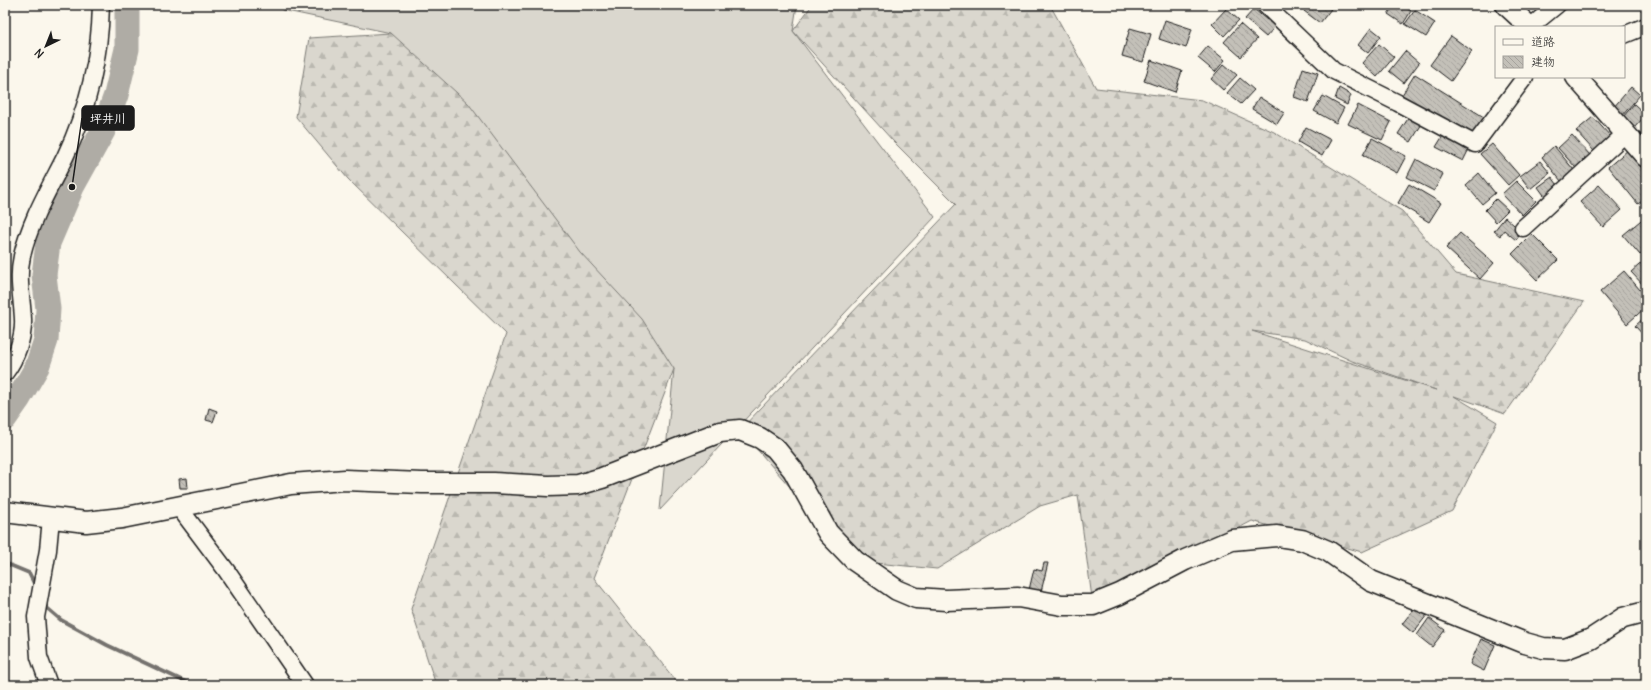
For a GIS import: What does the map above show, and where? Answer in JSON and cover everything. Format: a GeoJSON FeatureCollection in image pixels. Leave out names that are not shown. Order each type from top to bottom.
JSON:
{"type":"FeatureCollection","features":[{"type":"Feature","properties":{"kind":"street"},"geometry":{"type":"LineString","coordinates":[[5,373],[18,348],[23,321],[19,286],[21,258],[30,228],[66,155],[92,85],[99,47],[101,5]]}},
{"type":"Feature","properties":{"kind":"street"},"geometry":{"type":"LineString","coordinates":[[1266,5],[1334,71],[1475,144],[1524,78]]}},
{"type":"Feature","properties":{"kind":"street"},"geometry":{"type":"LineString","coordinates":[[1506,5],[1529,26]]}},
{"type":"Feature","properties":{"kind":"street"},"geometry":{"type":"LineString","coordinates":[[1531,26],[1557,5]]}},
{"type":"Feature","properties":{"kind":"street"},"geometry":{"type":"LineString","coordinates":[[1625,35],[1646,26]]}},
{"type":"Feature","properties":{"kind":"street"},"geometry":{"type":"LineString","coordinates":[[1577,78],[1646,157]]}},
{"type":"Feature","properties":{"kind":"street"},"geometry":{"type":"LineString","coordinates":[[1523,228],[1626,134]]}},
{"type":"Feature","properties":{"kind":"street"},"geometry":{"type":"LineString","coordinates":[[5,512],[86,522],[122,518],[290,484],[345,480],[422,483],[494,483],[548,486],[578,485],[602,478],[720,432],[740,430],[760,438],[775,448],[793,470],[828,533],[855,561],[897,590],[916,598],[946,600],[1018,597],[1062,605],[1093,605],[1120,594],[1185,560],[1232,540],[1277,536],[1302,540],[1328,551],[1372,581],[1518,641],[1543,648],[1565,649],[1591,639],[1623,618],[1646,612]]}},
{"type":"Feature","properties":{"kind":"street"},"geometry":{"type":"LineString","coordinates":[[178,506],[226,570],[305,685]]}},
{"type":"Feature","properties":{"kind":"street"},"geometry":{"type":"LineString","coordinates":[[50,685],[39,656],[36,616],[48,550],[51,518]]}},
{"type":"Feature","properties":{"kind":"green space"},"geometry":{"type":"Polygon","coordinates":[[[283,5],[797,5],[793,31],[935,217],[660,510],[674,369],[391,33],[282,10],[283,5]]]}},
{"type":"Feature","properties":{"kind":"green space"},"geometry":{"type":"Polygon","coordinates":[[[812,5],[1050,5],[1096,88],[1202,100],[1274,132],[1402,211],[1456,274],[1584,302],[1505,414],[1454,396],[1497,422],[1452,511],[1362,552],[1252,521],[1093,605],[1078,495],[1040,506],[937,569],[855,561],[740,430],[956,204],[893,141],[793,31],[812,5]],[[1252,331],[1436,390],[1352,361],[1305,339],[1252,331]]]}},
{"type":"Feature","properties":{"kind":"green space"},"geometry":{"type":"Polygon","coordinates":[[[391,33],[468,103],[580,252],[642,319],[674,369],[594,578],[679,685],[436,685],[411,609],[506,334],[348,179],[296,117],[309,38],[391,33]]]}},
{"type":"Feature","properties":{"kind":"building"},"geometry":{"type":"Polygon","coordinates":[[[1308,5],[1326,5],[1331,9],[1320,23],[1304,11],[1308,5]]]}},
{"type":"Feature","properties":{"kind":"building"},"geometry":{"type":"Polygon","coordinates":[[[1394,5],[1402,5],[1411,11],[1403,24],[1388,14],[1394,5]]]}},
{"type":"Feature","properties":{"kind":"building"},"geometry":{"type":"Polygon","coordinates":[[[1226,9],[1239,20],[1224,36],[1212,24],[1226,9]]]}},
{"type":"Feature","properties":{"kind":"building"},"geometry":{"type":"Polygon","coordinates":[[[1254,9],[1267,20],[1272,14],[1280,21],[1266,37],[1245,19],[1254,9]]]}},
{"type":"Feature","properties":{"kind":"building"},"geometry":{"type":"Polygon","coordinates":[[[1415,10],[1435,23],[1426,37],[1405,24],[1415,10]]]}},
{"type":"Feature","properties":{"kind":"building"},"geometry":{"type":"Polygon","coordinates":[[[1165,20],[1192,29],[1186,48],[1159,39],[1165,20]]]}},
{"type":"Feature","properties":{"kind":"building"},"geometry":{"type":"Polygon","coordinates":[[[1240,24],[1257,39],[1241,57],[1224,42],[1240,24]]]}},
{"type":"Feature","properties":{"kind":"building"},"geometry":{"type":"Polygon","coordinates":[[[1130,28],[1151,34],[1143,62],[1122,56],[1130,28]]]}},
{"type":"Feature","properties":{"kind":"building"},"geometry":{"type":"Polygon","coordinates":[[[1371,28],[1381,36],[1368,53],[1358,45],[1371,28]]]}},
{"type":"Feature","properties":{"kind":"building"},"geometry":{"type":"Polygon","coordinates":[[[1451,36],[1472,51],[1451,81],[1430,65],[1451,36]]]}},
{"type":"Feature","properties":{"kind":"building"},"geometry":{"type":"Polygon","coordinates":[[[1379,44],[1394,57],[1377,77],[1362,63],[1379,44]]]}},
{"type":"Feature","properties":{"kind":"building"},"geometry":{"type":"Polygon","coordinates":[[[1208,46],[1225,60],[1215,72],[1198,58],[1208,46]]]}},
{"type":"Feature","properties":{"kind":"building"},"geometry":{"type":"Polygon","coordinates":[[[1405,51],[1419,63],[1404,83],[1389,71],[1405,51]]]}},
{"type":"Feature","properties":{"kind":"building"},"geometry":{"type":"Polygon","coordinates":[[[1151,60],[1182,71],[1175,92],[1144,81],[1151,60]]]}},
{"type":"Feature","properties":{"kind":"building"},"geometry":{"type":"Polygon","coordinates":[[[1224,64],[1237,75],[1223,90],[1211,79],[1224,64]]]}},
{"type":"Feature","properties":{"kind":"building"},"geometry":{"type":"Polygon","coordinates":[[[1303,68],[1318,73],[1308,102],[1294,97],[1303,68]]]}},
{"type":"Feature","properties":{"kind":"building"},"geometry":{"type":"Polygon","coordinates":[[[1415,74],[1487,119],[1475,140],[1402,95],[1415,74]]]}},
{"type":"Feature","properties":{"kind":"building"},"geometry":{"type":"Polygon","coordinates":[[[1240,78],[1254,90],[1241,104],[1227,93],[1240,78]]]}},
{"type":"Feature","properties":{"kind":"building"},"geometry":{"type":"Polygon","coordinates":[[[1631,87],[1640,95],[1622,116],[1613,108],[1631,87]]]}},
{"type":"Feature","properties":{"kind":"building"},"geometry":{"type":"Polygon","coordinates":[[[1339,88],[1351,95],[1347,105],[1335,99],[1339,88]]]}},
{"type":"Feature","properties":{"kind":"building"},"geometry":{"type":"Polygon","coordinates":[[[1323,96],[1344,108],[1336,123],[1314,111],[1323,96]]]}},
{"type":"Feature","properties":{"kind":"building"},"geometry":{"type":"Polygon","coordinates":[[[1259,97],[1284,113],[1277,124],[1252,109],[1259,97]]]}},
{"type":"Feature","properties":{"kind":"building"},"geometry":{"type":"Polygon","coordinates":[[[1634,104],[1646,115],[1634,128],[1623,117],[1634,104]]]}},
{"type":"Feature","properties":{"kind":"building"},"geometry":{"type":"Polygon","coordinates":[[[1358,105],[1391,122],[1382,140],[1348,124],[1358,105]]]}},
{"type":"Feature","properties":{"kind":"building"},"geometry":{"type":"Polygon","coordinates":[[[1411,114],[1423,122],[1411,142],[1398,134],[1411,114]]]}},
{"type":"Feature","properties":{"kind":"building"},"geometry":{"type":"Polygon","coordinates":[[[1593,117],[1611,137],[1594,151],[1576,131],[1593,117]]]}},
{"type":"Feature","properties":{"kind":"building"},"geometry":{"type":"Polygon","coordinates":[[[1306,127],[1331,140],[1322,156],[1298,142],[1306,127]]]}},
{"type":"Feature","properties":{"kind":"building"},"geometry":{"type":"Polygon","coordinates":[[[1444,134],[1470,147],[1463,161],[1436,147],[1444,134]]]}},
{"type":"Feature","properties":{"kind":"building"},"geometry":{"type":"Polygon","coordinates":[[[1572,135],[1590,155],[1576,168],[1558,148],[1572,135]]]}},
{"type":"Feature","properties":{"kind":"building"},"geometry":{"type":"Polygon","coordinates":[[[1372,138],[1406,156],[1397,173],[1363,155],[1372,138]]]}},
{"type":"Feature","properties":{"kind":"building"},"geometry":{"type":"Polygon","coordinates":[[[1492,144],[1519,175],[1508,185],[1480,154],[1492,144]]]}},
{"type":"Feature","properties":{"kind":"building"},"geometry":{"type":"Polygon","coordinates":[[[1554,146],[1574,170],[1561,181],[1542,157],[1554,146]]]}},
{"type":"Feature","properties":{"kind":"building"},"geometry":{"type":"Polygon","coordinates":[[[1628,150],[1646,173],[1646,198],[1638,204],[1608,167],[1628,150]]]}},
{"type":"Feature","properties":{"kind":"building"},"geometry":{"type":"Polygon","coordinates":[[[1416,159],[1443,174],[1434,191],[1407,177],[1416,159]]]}},
{"type":"Feature","properties":{"kind":"building"},"geometry":{"type":"Polygon","coordinates":[[[1540,161],[1550,173],[1530,189],[1520,176],[1540,161]]]}},
{"type":"Feature","properties":{"kind":"building"},"geometry":{"type":"Polygon","coordinates":[[[1479,173],[1495,193],[1482,204],[1466,185],[1479,173]]]}},
{"type":"Feature","properties":{"kind":"building"},"geometry":{"type":"Polygon","coordinates":[[[1552,177],[1560,188],[1546,198],[1538,187],[1552,177]]]}},
{"type":"Feature","properties":{"kind":"building"},"geometry":{"type":"Polygon","coordinates":[[[1516,181],[1536,201],[1522,215],[1502,194],[1516,181]]]}},
{"type":"Feature","properties":{"kind":"building"},"geometry":{"type":"Polygon","coordinates":[[[1409,184],[1441,203],[1429,222],[1398,203],[1409,184]]]}},
{"type":"Feature","properties":{"kind":"building"},"geometry":{"type":"Polygon","coordinates":[[[1599,185],[1622,210],[1603,227],[1580,202],[1599,185]]]}},
{"type":"Feature","properties":{"kind":"building"},"geometry":{"type":"Polygon","coordinates":[[[1496,199],[1508,210],[1496,222],[1485,210],[1496,199]]]}},
{"type":"Feature","properties":{"kind":"building"},"geometry":{"type":"Polygon","coordinates":[[[1646,216],[1646,250],[1640,255],[1623,235],[1646,216]]]}},
{"type":"Feature","properties":{"kind":"building"},"geometry":{"type":"Polygon","coordinates":[[[1505,217],[1522,232],[1516,240],[1504,230],[1500,236],[1494,231],[1505,217]]]}},
{"type":"Feature","properties":{"kind":"building"},"geometry":{"type":"Polygon","coordinates":[[[1460,233],[1494,263],[1480,279],[1446,248],[1460,233]]]}},
{"type":"Feature","properties":{"kind":"building"},"geometry":{"type":"Polygon","coordinates":[[[1532,234],[1558,260],[1537,280],[1512,254],[1532,234]]]}},
{"type":"Feature","properties":{"kind":"building"},"geometry":{"type":"Polygon","coordinates":[[[1646,259],[1646,288],[1631,272],[1646,259]]]}},
{"type":"Feature","properties":{"kind":"building"},"geometry":{"type":"Polygon","coordinates":[[[1624,271],[1646,297],[1646,307],[1627,324],[1600,292],[1624,271]]]}},
{"type":"Feature","properties":{"kind":"building"},"geometry":{"type":"Polygon","coordinates":[[[1646,316],[1646,338],[1635,326],[1646,316]]]}},
{"type":"Feature","properties":{"kind":"building"},"geometry":{"type":"Polygon","coordinates":[[[209,408],[217,411],[213,422],[206,420],[209,408]]]}},
{"type":"Feature","properties":{"kind":"building"},"geometry":{"type":"Polygon","coordinates":[[[187,478],[188,488],[180,488],[179,479],[187,478]]]}},
{"type":"Feature","properties":{"kind":"building"},"geometry":{"type":"Polygon","coordinates":[[[1044,563],[1048,563],[1040,596],[1028,594],[1034,569],[1042,571],[1044,563]]]}},
{"type":"Feature","properties":{"kind":"building"},"geometry":{"type":"Polygon","coordinates":[[[1416,606],[1427,615],[1413,633],[1402,624],[1416,606]]]}},
{"type":"Feature","properties":{"kind":"building"},"geometry":{"type":"Polygon","coordinates":[[[1429,618],[1445,630],[1432,647],[1417,635],[1429,618]]]}},
{"type":"Feature","properties":{"kind":"building"},"geometry":{"type":"Polygon","coordinates":[[[1481,639],[1495,645],[1484,671],[1470,664],[1481,639]]]}},
{"type":"Feature","properties":{"kind":"waterway"},"geometry":{"type":"LineString","coordinates":[[5,418],[19,398],[37,367],[46,340],[48,309],[44,275],[48,243],[72,187],[103,131],[116,95],[127,49],[127,5]]}},
{"type":"Feature","properties":{"kind":"waterway"},"geometry":{"type":"LineString","coordinates":[[5,563],[29,573],[36,587]]}},
{"type":"Feature","properties":{"kind":"waterway"},"geometry":{"type":"LineString","coordinates":[[44,602],[47,608],[61,620],[107,645],[192,685]]}},
{"type":"Feature","properties":{"kind":"place","name":"坪井川"},"geometry":{"type":"Point","coordinates":[72,187]}}]}
